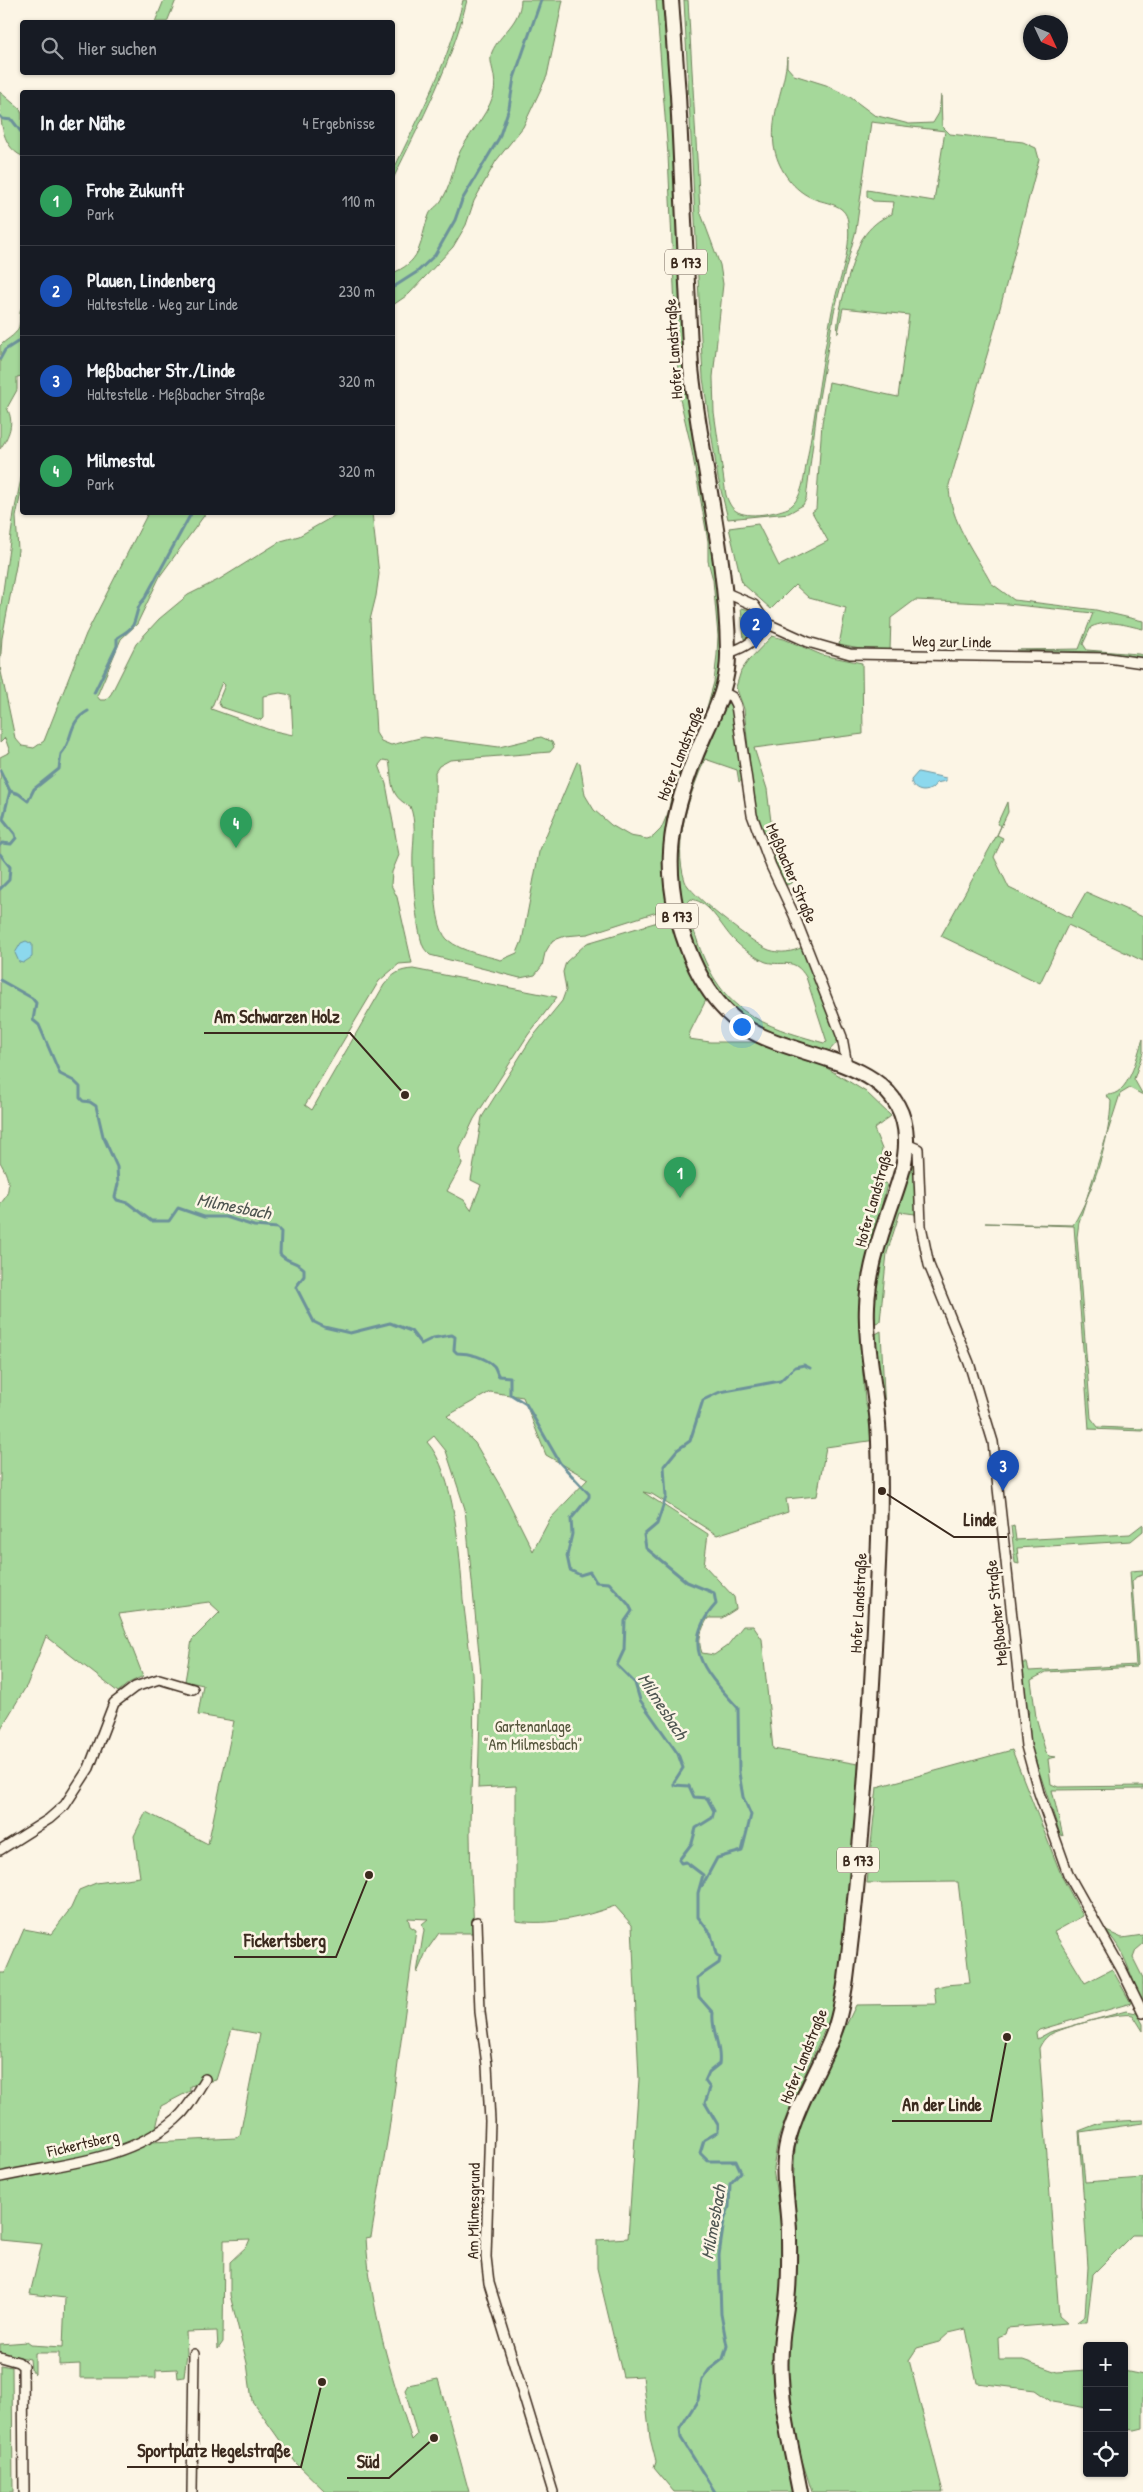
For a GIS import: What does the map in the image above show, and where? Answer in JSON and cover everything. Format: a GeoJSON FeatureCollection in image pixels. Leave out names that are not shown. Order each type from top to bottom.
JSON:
{"type":"FeatureCollection","features":[{"type":"Feature","properties":{"kind":"main road","name":"Hofer Landstraße"},"geometry":{"type":"LineString","coordinates":[[671,0],[678,95],[691,368],[724,592],[728,653],[723,692],[676,807],[671,834],[672,887],[682,933],[704,983],[718,1003],[731,1016],[761,1035],[847,1065],[874,1080],[898,1106],[905,1129],[906,1144],[897,1187],[877,1248],[867,1295],[868,1343],[880,1440],[878,1574],[866,1785],[846,1979],[835,2030],[787,2143],[784,2175],[788,2230],[788,2294],[781,2334],[781,2383],[800,2492]]}},
{"type":"Feature","properties":{"kind":"street","name":"Weg zur Linde"},"geometry":{"type":"LineString","coordinates":[[724,592],[754,605],[766,623],[808,642],[850,654],[1108,658],[1143,662]]}},
{"type":"Feature","properties":{"kind":"street"},"geometry":{"type":"LineString","coordinates":[[728,653],[752,643],[766,623]]}},
{"type":"Feature","properties":{"kind":"street","name":"Meßbacher Straße"},"geometry":{"type":"LineString","coordinates":[[723,692],[732,697],[736,705],[752,814],[771,866],[794,915],[842,1037],[847,1065]]}},
{"type":"Feature","properties":{"kind":"street","name":"Meßbacher Straße"},"geometry":{"type":"LineString","coordinates":[[906,1144],[918,1149],[921,1226],[929,1265],[969,1363],[993,1442],[1026,1746],[1039,1793],[1068,1874],[1122,1970],[1143,2013]]}},
{"type":"Feature","properties":{"kind":"street"},"geometry":{"type":"LineString","coordinates":[[0,1850],[49,1819],[65,1805],[89,1768],[114,1703],[135,1687],[159,1679],[193,1690]]}},
{"type":"Feature","properties":{"kind":"street","name":"Am Milmesgrund"},"geometry":{"type":"LineString","coordinates":[[476,1922],[480,2012],[487,2065],[490,2121],[486,2257],[489,2283],[553,2492]]}},
{"type":"Feature","properties":{"kind":"street","name":"Fickertsberg"},"geometry":{"type":"LineString","coordinates":[[0,2177],[96,2157],[133,2146],[155,2136],[177,2118],[205,2079]]}},
{"type":"Feature","properties":{"kind":"street"},"geometry":{"type":"LineString","coordinates":[[192,2492],[194,2354]]}},
{"type":"Feature","properties":{"kind":"street"},"geometry":{"type":"LineString","coordinates":[[0,2357],[18,2362],[24,2370],[24,2492]]}},
{"type":"Feature","properties":{"kind":"green space"},"geometry":{"type":"Polygon","coordinates":[[[164,0],[176,0],[168,20],[156,20],[164,0]]]}},
{"type":"Feature","properties":{"kind":"green space"},"geometry":{"type":"Polygon","coordinates":[[[463,0],[467,0],[461,23],[444,69],[395,175],[395,167],[442,66],[463,0]]]}},
{"type":"Feature","properties":{"kind":"green space"},"geometry":{"type":"Polygon","coordinates":[[[521,0],[563,0],[547,76],[523,127],[496,161],[474,201],[466,225],[453,247],[409,294],[395,304],[395,272],[407,265],[416,255],[429,215],[440,203],[447,191],[457,158],[465,142],[490,104],[495,82],[491,61],[492,52],[517,16],[521,0]]]}},
{"type":"Feature","properties":{"kind":"green space","name":"Gartenanlage \"Am Milmesbach\""},"geometry":{"type":"Polygon","coordinates":[[[656,0],[665,0],[723,652],[717,693],[676,788],[670,817],[667,904],[660,911],[588,934],[565,936],[552,941],[545,953],[542,966],[535,975],[520,978],[430,955],[423,946],[416,914],[412,812],[410,806],[398,798],[395,793],[389,761],[383,760],[379,765],[386,784],[399,855],[392,872],[391,885],[397,897],[412,963],[399,964],[379,981],[305,1105],[312,1110],[384,985],[400,971],[413,969],[557,997],[528,1035],[474,1119],[460,1149],[462,1164],[447,1191],[464,1200],[471,1210],[481,1185],[471,1180],[482,1117],[531,1039],[562,1001],[566,990],[563,972],[566,962],[587,943],[661,921],[675,927],[706,1000],[690,1032],[689,1039],[710,1042],[757,1042],[822,1065],[866,1092],[891,1116],[874,1129],[882,1149],[879,1181],[887,1184],[865,1275],[859,1321],[865,1401],[876,1440],[826,1447],[817,1496],[786,1499],[788,1512],[717,1535],[652,1494],[643,1492],[708,1534],[704,1565],[734,1597],[736,1609],[722,1618],[708,1618],[700,1635],[702,1653],[714,1655],[727,1646],[743,1626],[753,1626],[762,1639],[773,1749],[858,1764],[861,1768],[842,1978],[830,2018],[778,2139],[773,2169],[782,2230],[781,2291],[775,2335],[773,2382],[792,2492],[674,2492],[654,2468],[656,2462],[650,2438],[643,2376],[623,2377],[597,2268],[597,2240],[628,2238],[639,2079],[632,1925],[615,1906],[566,1920],[516,1921],[516,1786],[478,1788],[481,1674],[465,1509],[446,1451],[434,1436],[427,1442],[444,1474],[450,1494],[458,1539],[472,1677],[474,1722],[470,1859],[474,1933],[439,1933],[427,1950],[417,1973],[424,1930],[422,1924],[428,1919],[408,1918],[410,1926],[416,1930],[389,2130],[371,2237],[366,2238],[368,2264],[377,2315],[389,2366],[412,2440],[417,2435],[405,2390],[408,2385],[438,2379],[469,2492],[326,2492],[296,2463],[252,2401],[247,2363],[230,2295],[230,2262],[247,2246],[250,2239],[224,2240],[223,2342],[218,2349],[217,2331],[186,2332],[187,2353],[184,2377],[178,2378],[177,2369],[156,2370],[156,2378],[80,2378],[80,2364],[59,2365],[59,2353],[35,2353],[35,2374],[31,2369],[30,2359],[0,2353],[0,2344],[27,2342],[31,2345],[63,2347],[65,2298],[30,2294],[42,2244],[0,2240],[0,1973],[5,1973],[24,1929],[51,1934],[71,1908],[79,1890],[96,1883],[140,1877],[134,1836],[146,1812],[208,1844],[234,1721],[198,1715],[203,1685],[185,1681],[192,1640],[220,1612],[209,1602],[119,1614],[143,1676],[129,1683],[118,1692],[46,1636],[27,1685],[0,1730],[0,1204],[8,1189],[6,1173],[0,1162],[0,757],[10,752],[5,738],[0,743],[0,667],[15,738],[22,746],[34,748],[44,741],[86,634],[147,515],[205,515],[160,576],[137,624],[121,639],[97,696],[100,700],[106,700],[111,694],[136,644],[159,619],[188,595],[220,579],[281,541],[299,536],[336,515],[372,515],[379,574],[370,620],[376,733],[381,741],[391,745],[424,737],[499,747],[541,737],[552,742],[554,747],[550,752],[450,760],[439,766],[435,772],[435,887],[441,929],[448,940],[466,950],[501,960],[517,953],[522,941],[539,852],[577,762],[580,763],[585,795],[594,810],[611,825],[630,836],[647,839],[653,837],[661,829],[668,813],[673,788],[706,711],[714,682],[718,636],[713,580],[708,561],[708,541],[691,446],[679,395],[668,155],[656,0]],[[222,682],[211,709],[270,730],[293,735],[291,695],[280,693],[263,696],[263,718],[261,720],[221,707],[218,702],[225,685],[222,682]],[[490,1392],[447,1416],[475,1443],[502,1489],[533,1551],[550,1519],[588,1479],[546,1455],[523,1397],[490,1392]],[[232,2029],[216,2080],[190,2086],[190,2091],[161,2106],[155,2133],[151,2136],[152,2142],[236,2138],[240,2135],[260,2034],[232,2029]]]}},
{"type":"Feature","properties":{"kind":"green space"},"geometry":{"type":"Polygon","coordinates":[[[684,0],[688,0],[700,211],[720,265],[723,284],[713,377],[714,412],[726,495],[731,506],[736,511],[748,515],[776,512],[788,508],[800,493],[805,473],[828,329],[848,244],[848,222],[843,211],[839,207],[803,193],[786,176],[778,161],[774,146],[774,122],[784,80],[787,57],[787,67],[794,75],[826,85],[850,97],[874,115],[909,124],[933,123],[939,113],[941,95],[942,126],[950,134],[1023,142],[1036,148],[1039,159],[994,331],[949,485],[953,511],[964,536],[991,583],[1014,600],[1096,610],[1143,621],[1143,629],[1111,623],[1091,627],[1083,644],[1087,650],[1138,654],[1143,655],[1143,657],[1097,652],[1017,650],[1079,649],[1093,613],[1007,604],[915,600],[891,618],[890,651],[865,650],[839,645],[846,608],[809,598],[795,585],[771,609],[742,583],[729,528],[758,524],[779,566],[828,541],[812,512],[816,509],[822,423],[829,382],[898,397],[909,315],[843,308],[838,333],[839,315],[850,271],[862,239],[875,224],[892,214],[894,202],[873,201],[867,196],[867,190],[934,201],[945,131],[871,122],[856,230],[834,312],[817,410],[806,499],[803,505],[789,513],[728,519],[718,478],[703,378],[684,0]]]}},
{"type":"Feature","properties":{"kind":"green space"},"geometry":{"type":"Polygon","coordinates":[[[0,92],[20,109],[20,155],[9,145],[5,138],[0,111],[0,92]]]}},
{"type":"Feature","properties":{"kind":"green space"},"geometry":{"type":"Polygon","coordinates":[[[20,313],[20,376],[17,377],[17,390],[7,408],[11,419],[10,429],[0,449],[0,346],[15,334],[19,324],[20,313]]]}},
{"type":"Feature","properties":{"kind":"green space"},"geometry":{"type":"Polygon","coordinates":[[[20,484],[20,497],[16,517],[18,550],[2,638],[0,667],[0,612],[20,484]]]}},
{"type":"Feature","properties":{"kind":"green space"},"geometry":{"type":"Polygon","coordinates":[[[741,608],[751,610],[757,620],[753,634],[744,639],[741,608]]]}},
{"type":"Feature","properties":{"kind":"green space"},"geometry":{"type":"Polygon","coordinates":[[[772,636],[822,655],[862,663],[863,734],[754,748],[767,789],[772,830],[778,846],[768,850],[755,814],[744,709],[736,687],[741,671],[748,661],[772,636]]]}},
{"type":"Feature","properties":{"kind":"green space"},"geometry":{"type":"Polygon","coordinates":[[[729,703],[732,706],[744,779],[739,782],[737,770],[705,759],[684,819],[681,850],[685,881],[709,907],[761,946],[769,950],[782,952],[803,947],[838,1041],[829,1051],[770,1032],[738,1014],[720,997],[706,976],[686,925],[678,871],[680,821],[693,776],[726,704],[729,703]],[[691,899],[687,903],[698,943],[719,985],[732,1000],[762,1022],[801,1036],[824,1043],[827,1042],[806,977],[797,966],[766,962],[751,954],[732,938],[705,905],[691,899]]]}},
{"type":"Feature","properties":{"kind":"green space"},"geometry":{"type":"Polygon","coordinates":[[[1007,802],[1008,812],[997,835],[1001,826],[997,824],[1007,802]]]}},
{"type":"Feature","properties":{"kind":"green space"},"geometry":{"type":"Polygon","coordinates":[[[997,835],[1003,838],[994,857],[1009,888],[1071,918],[1086,892],[1143,917],[1143,961],[1068,925],[1040,983],[941,936],[997,835]]]}},
{"type":"Feature","properties":{"kind":"green space"},"geometry":{"type":"Polygon","coordinates":[[[781,853],[793,882],[787,885],[771,858],[781,853]]]}},
{"type":"Feature","properties":{"kind":"green space"},"geometry":{"type":"Polygon","coordinates":[[[1143,1039],[1143,1052],[1134,1079],[1143,1095],[1130,1088],[1120,1094],[1106,1137],[1111,1101],[1106,1095],[1114,1094],[1126,1082],[1135,1065],[1143,1039]]]}},
{"type":"Feature","properties":{"kind":"green space"},"geometry":{"type":"Polygon","coordinates":[[[1106,1137],[1094,1181],[1086,1200],[1106,1137]]]}},
{"type":"Feature","properties":{"kind":"green space"},"geometry":{"type":"Polygon","coordinates":[[[912,1156],[914,1157],[926,1260],[923,1262],[915,1214],[900,1212],[887,1253],[880,1321],[872,1325],[875,1279],[912,1156]]]}},
{"type":"Feature","properties":{"kind":"green space"},"geometry":{"type":"Polygon","coordinates":[[[1086,1200],[1079,1222],[1077,1237],[1091,1418],[1098,1427],[1143,1429],[1143,1431],[1089,1429],[1074,1226],[985,1223],[1073,1225],[1086,1200]]]}},
{"type":"Feature","properties":{"kind":"green space"},"geometry":{"type":"Polygon","coordinates":[[[881,1331],[885,1413],[881,1411],[874,1335],[881,1331]]]}},
{"type":"Feature","properties":{"kind":"green space"},"geometry":{"type":"Polygon","coordinates":[[[1143,1524],[1143,1531],[1131,1541],[1017,1548],[1019,1564],[1015,1563],[1011,1526],[1014,1525],[1016,1540],[1130,1534],[1143,1524]]]}},
{"type":"Feature","properties":{"kind":"green space"},"geometry":{"type":"Polygon","coordinates":[[[1143,1570],[1143,1575],[1136,1577],[1132,1582],[1138,1665],[1136,1667],[1046,1672],[1031,1680],[1036,1717],[1046,1753],[1049,1756],[1056,1757],[1048,1759],[1051,1784],[1058,1787],[1143,1786],[1143,1789],[1052,1790],[1063,1836],[1060,1834],[1025,1729],[1029,1711],[1024,1699],[1022,1663],[1027,1663],[1029,1671],[1136,1665],[1130,1571],[1143,1570]]]}},
{"type":"Feature","properties":{"kind":"green space"},"geometry":{"type":"Polygon","coordinates":[[[1012,1750],[1062,1877],[1083,1916],[1054,1932],[1085,1983],[1112,1969],[1131,2003],[1039,2030],[1036,2033],[1037,2039],[1050,2032],[1126,2011],[1137,2013],[1143,2024],[1143,2031],[1133,2015],[1091,2021],[1049,2035],[1039,2048],[1059,2316],[1067,2323],[1007,2328],[1005,2334],[998,2337],[999,2360],[1023,2360],[1057,2372],[1083,2370],[1083,2407],[1052,2402],[1035,2390],[977,2383],[966,2329],[949,2333],[939,2342],[917,2348],[909,2360],[943,2492],[812,2492],[801,2457],[787,2384],[788,2335],[795,2294],[797,2229],[793,2189],[795,2149],[805,2110],[856,2005],[936,2004],[934,1988],[970,1983],[958,1882],[867,1883],[877,1787],[1012,1750]]]}},
{"type":"Feature","properties":{"kind":"green space"},"geometry":{"type":"Polygon","coordinates":[[[1104,1930],[1122,1938],[1143,1935],[1143,1944],[1136,1950],[1133,1958],[1143,1978],[1143,2006],[1117,1945],[1104,1930]]]}},
{"type":"Feature","properties":{"kind":"green space"},"geometry":{"type":"Polygon","coordinates":[[[1143,2120],[1143,2123],[1080,2132],[1085,2182],[1143,2178],[1143,2235],[1132,2235],[1093,2274],[1087,2322],[1077,2322],[1085,2316],[1088,2267],[1079,2131],[1102,2122],[1143,2120]]]}},
{"type":"Feature","properties":{"kind":"green space"},"geometry":{"type":"Polygon","coordinates":[[[0,2365],[12,2367],[13,2492],[0,2492],[0,2365]]]}},
{"type":"Feature","properties":{"kind":"green space"},"geometry":{"type":"Polygon","coordinates":[[[1128,2372],[1143,2375],[1143,2428],[1128,2429],[1128,2372]]]}},
{"type":"Feature","properties":{"kind":"water"},"geometry":{"type":"Polygon","coordinates":[[[918,772],[946,778],[946,781],[936,783],[926,791],[918,790],[911,780],[918,772]]]}},
{"type":"Feature","properties":{"kind":"water"},"geometry":{"type":"Polygon","coordinates":[[[26,941],[32,944],[32,957],[23,963],[19,962],[15,953],[21,943],[26,941]]]}},
{"type":"Feature","properties":{"kind":"waterway"},"geometry":{"type":"LineString","coordinates":[[395,286],[417,272],[435,255],[455,220],[462,200],[499,138],[509,108],[514,78],[541,0]]}},
{"type":"Feature","properties":{"kind":"waterway","name":"Milmesbach"},"geometry":{"type":"LineString","coordinates":[[0,116],[3,119],[12,120],[20,130]]}},
{"type":"Feature","properties":{"kind":"waterway","name":"Milmesbach"},"geometry":{"type":"LineString","coordinates":[[0,359],[5,350],[20,340]]}},
{"type":"Feature","properties":{"kind":"waterway"},"geometry":{"type":"LineString","coordinates":[[94,693],[117,646],[117,638],[128,631],[133,625],[138,608],[190,515]]}},
{"type":"Feature","properties":{"kind":"waterway"},"geometry":{"type":"LineString","coordinates":[[10,791],[19,794],[28,801],[34,789],[59,769],[61,754],[68,743],[74,726],[81,715],[88,711]]}},
{"type":"Feature","properties":{"kind":"waterway","name":"Milmesbach"},"geometry":{"type":"LineString","coordinates":[[0,770],[10,791],[3,819],[16,838],[11,844],[2,843],[0,845]]}},
{"type":"Feature","properties":{"kind":"waterway","name":"Milmesbach"},"geometry":{"type":"LineString","coordinates":[[0,854],[10,867],[9,880],[0,889]]}},
{"type":"Feature","properties":{"kind":"waterway","name":"Milmesbach"},"geometry":{"type":"LineString","coordinates":[[0,980],[32,998],[36,1003],[33,1020],[39,1025],[60,1074],[74,1081],[80,1087],[80,1098],[83,1101],[90,1102],[96,1106],[103,1136],[117,1167],[118,1184],[115,1197],[117,1200],[128,1203],[151,1221],[169,1221],[178,1208],[204,1217],[226,1217],[254,1226],[277,1228],[281,1232],[280,1254],[285,1259],[298,1264],[304,1269],[304,1276],[296,1287],[314,1322],[324,1327],[350,1333],[390,1323],[411,1331],[421,1344],[433,1338],[452,1335],[455,1337],[454,1350],[457,1353],[482,1358],[494,1366],[499,1376],[510,1377],[510,1394],[526,1404],[560,1463],[589,1494],[589,1497],[571,1519],[572,1534],[567,1556],[570,1570],[580,1575],[590,1572],[596,1582],[609,1583],[629,1605],[632,1611],[625,1621],[624,1650],[617,1665],[635,1683],[640,1700],[678,1754],[683,1768],[674,1785],[689,1786],[694,1797],[707,1798],[714,1811],[712,1818],[696,1828],[692,1843],[679,1860],[681,1863],[686,1862],[703,1875],[698,1893],[698,1917],[711,1934],[716,1954],[720,1958],[719,1963],[697,1978],[699,1997],[713,2013],[720,2058],[719,2064],[709,2072],[705,2081],[710,2088],[705,2103],[718,2125],[718,2132],[704,2140],[700,2153],[708,2161],[736,2161],[741,2172],[730,2184],[729,2207],[724,2221],[719,2255],[721,2314],[727,2346],[723,2359],[709,2370],[702,2380],[698,2400],[680,2428],[681,2438],[715,2492]]}},
{"type":"Feature","properties":{"kind":"waterway"},"geometry":{"type":"LineString","coordinates":[[702,1886],[717,1858],[742,1851],[751,1815],[743,1797],[739,1773],[738,1708],[707,1671],[701,1659],[698,1646],[699,1633],[705,1619],[716,1604],[714,1593],[687,1582],[646,1548],[644,1535],[657,1524],[666,1497],[664,1466],[677,1450],[690,1441],[703,1400],[720,1392],[780,1381],[795,1367],[804,1365],[810,1368]]}},
{"type":"Feature","properties":{"kind":"place","name":"Plauen, Lindenberg"},"geometry":{"type":"Point","coordinates":[756,649]}},
{"type":"Feature","properties":{"kind":"place","name":"Milmestal"},"geometry":{"type":"Point","coordinates":[236,848]}},
{"type":"Feature","properties":{"kind":"place","name":"Am Schwarzen Holz"},"geometry":{"type":"Point","coordinates":[405,1095]}},
{"type":"Feature","properties":{"kind":"place","name":"Frohe Zukunft"},"geometry":{"type":"Point","coordinates":[680,1198]}},
{"type":"Feature","properties":{"kind":"place","name":"Linde"},"geometry":{"type":"Point","coordinates":[882,1491]}},
{"type":"Feature","properties":{"kind":"place","name":"Meßbacher Str./Linde"},"geometry":{"type":"Point","coordinates":[1003,1491]}},
{"type":"Feature","properties":{"kind":"place","name":"Fickertsberg"},"geometry":{"type":"Point","coordinates":[369,1875]}},
{"type":"Feature","properties":{"kind":"place","name":"An der Linde"},"geometry":{"type":"Point","coordinates":[1007,2037]}},
{"type":"Feature","properties":{"kind":"place","name":"Sportplatz Hegelstraße"},"geometry":{"type":"Point","coordinates":[322,2382]}},
{"type":"Feature","properties":{"kind":"place","name":"Süd"},"geometry":{"type":"Point","coordinates":[434,2438]}}]}
